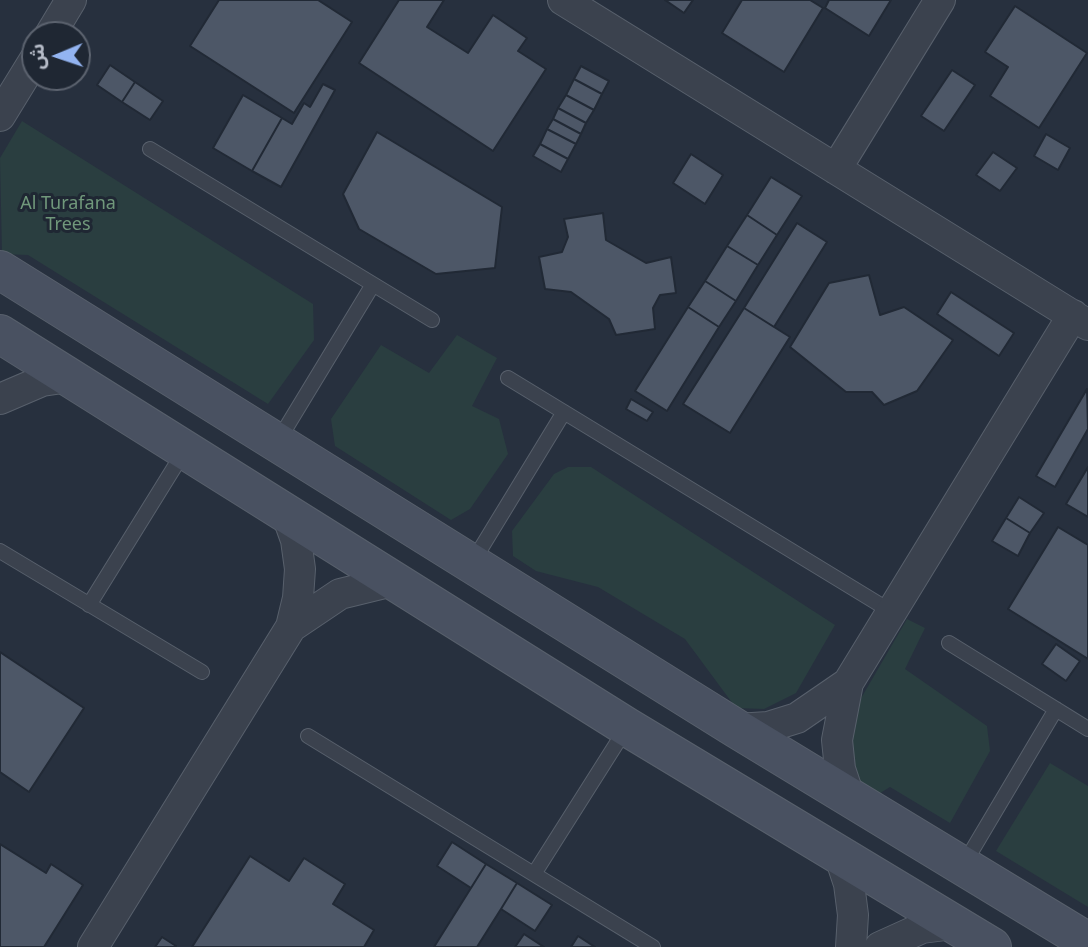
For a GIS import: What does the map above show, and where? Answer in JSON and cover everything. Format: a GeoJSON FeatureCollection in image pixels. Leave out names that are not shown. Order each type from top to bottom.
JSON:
{"type":"FeatureCollection","features":[{"type":"Feature","properties":{"kind":"main road"},"geometry":{"type":"LineString","coordinates":[[0,270],[737,729],[1088,942]]}},
{"type":"Feature","properties":{"kind":"main road"},"geometry":{"type":"LineString","coordinates":[[0,334],[397,580],[627,727],[953,924],[1001,946]]}},
{"type":"Feature","properties":{"kind":"street"},"geometry":{"type":"LineString","coordinates":[[58,21],[71,0]]}},
{"type":"Feature","properties":{"kind":"street"},"geometry":{"type":"LineString","coordinates":[[563,0],[1080,320],[848,683],[837,740],[840,769],[849,796]]}},
{"type":"Feature","properties":{"kind":"street"},"geometry":{"type":"LineString","coordinates":[[836,169],[940,0]]}},
{"type":"Feature","properties":{"kind":"street"},"geometry":{"type":"LineString","coordinates":[[0,117],[21,82]]}},
{"type":"Feature","properties":{"kind":"street"},"geometry":{"type":"LineString","coordinates":[[0,400],[42,381],[69,377]]}},
{"type":"Feature","properties":{"kind":"street"},"geometry":{"type":"LineString","coordinates":[[93,947],[291,627],[298,598],[300,569],[296,540],[286,512]]}},
{"type":"Feature","properties":{"kind":"street"},"geometry":{"type":"LineString","coordinates":[[291,627],[340,594],[397,580]]}},
{"type":"Feature","properties":{"kind":"street"},"geometry":{"type":"LineString","coordinates":[[737,729],[768,727],[797,718],[848,683]]}},
{"type":"Feature","properties":{"kind":"street"},"geometry":{"type":"LineString","coordinates":[[839,854],[849,884],[853,915],[851,947]]}},
{"type":"Feature","properties":{"kind":"street"},"geometry":{"type":"LineString","coordinates":[[880,947],[922,928],[953,924]]}},
{"type":"Feature","properties":{"kind":"lane"},"geometry":{"type":"LineString","coordinates":[[150,149],[432,320]]}},
{"type":"Feature","properties":{"kind":"lane"},"geometry":{"type":"LineString","coordinates":[[277,443],[372,286]]}},
{"type":"Feature","properties":{"kind":"lane"},"geometry":{"type":"LineString","coordinates":[[509,378],[892,612]]}},
{"type":"Feature","properties":{"kind":"lane"},"geometry":{"type":"LineString","coordinates":[[472,563],[564,412]]}},
{"type":"Feature","properties":{"kind":"lane"},"geometry":{"type":"LineString","coordinates":[[89,604],[186,449]]}},
{"type":"Feature","properties":{"kind":"lane"},"geometry":{"type":"LineString","coordinates":[[0,551],[202,672]]}},
{"type":"Feature","properties":{"kind":"lane"},"geometry":{"type":"LineString","coordinates":[[949,643],[1088,729]]}},
{"type":"Feature","properties":{"kind":"lane"},"geometry":{"type":"LineString","coordinates":[[963,865],[1056,709]]}},
{"type":"Feature","properties":{"kind":"lane"},"geometry":{"type":"LineString","coordinates":[[534,874],[627,727]]}},
{"type":"Feature","properties":{"kind":"lane"},"geometry":{"type":"LineString","coordinates":[[308,736],[653,947]]}},
{"type":"Feature","properties":{"kind":"green space","name":"Al Turafana Trees"},"geometry":{"type":"Polygon","coordinates":[[[22,121],[313,304],[314,340],[268,404],[28,255],[2,254],[0,158],[22,121]]]}},
{"type":"Feature","properties":{"kind":"green space"},"geometry":{"type":"Polygon","coordinates":[[[457,335],[497,358],[472,406],[499,419],[508,454],[470,509],[451,520],[335,446],[331,419],[381,345],[429,373],[457,335]]]}},
{"type":"Feature","properties":{"kind":"green space"},"geometry":{"type":"Polygon","coordinates":[[[568,467],[591,467],[835,625],[796,693],[764,709],[736,708],[685,639],[598,587],[536,571],[513,556],[512,531],[554,474],[568,467]]]}},
{"type":"Feature","properties":{"kind":"green space"},"geometry":{"type":"Polygon","coordinates":[[[907,619],[925,628],[905,669],[987,726],[990,751],[950,823],[890,787],[877,795],[858,786],[847,749],[849,719],[907,619]]]}},
{"type":"Feature","properties":{"kind":"green space"},"geometry":{"type":"Polygon","coordinates":[[[1050,763],[1088,786],[1088,907],[996,851],[1050,763]]]}},
{"type":"Feature","properties":{"kind":"building"},"geometry":{"type":"Polygon","coordinates":[[[219,0],[318,0],[352,22],[294,113],[190,46],[219,0]]]}},
{"type":"Feature","properties":{"kind":"building"},"geometry":{"type":"Polygon","coordinates":[[[399,0],[444,0],[427,27],[468,53],[493,15],[527,38],[518,51],[546,69],[493,151],[359,63],[399,0]]]}},
{"type":"Feature","properties":{"kind":"building"},"geometry":{"type":"Polygon","coordinates":[[[665,0],[693,0],[684,13],[665,0]]]}},
{"type":"Feature","properties":{"kind":"building"},"geometry":{"type":"Polygon","coordinates":[[[742,0],[810,0],[823,8],[784,72],[722,33],[742,0]]]}},
{"type":"Feature","properties":{"kind":"building"},"geometry":{"type":"Polygon","coordinates":[[[829,0],[891,0],[869,36],[825,8],[829,0]]]}},
{"type":"Feature","properties":{"kind":"building"},"geometry":{"type":"Polygon","coordinates":[[[1015,6],[1087,53],[1039,128],[990,96],[1008,67],[985,52],[1015,6]]]}},
{"type":"Feature","properties":{"kind":"building"},"geometry":{"type":"Polygon","coordinates":[[[110,65],[135,82],[122,102],[97,85],[110,65]]]}},
{"type":"Feature","properties":{"kind":"building"},"geometry":{"type":"Polygon","coordinates":[[[581,66],[609,81],[602,94],[574,79],[581,66]]]}},
{"type":"Feature","properties":{"kind":"building"},"geometry":{"type":"Polygon","coordinates":[[[952,70],[975,85],[944,131],[921,116],[952,70]]]}},
{"type":"Feature","properties":{"kind":"building"},"geometry":{"type":"Polygon","coordinates":[[[574,79],[602,94],[594,110],[566,95],[574,79]]]}},
{"type":"Feature","properties":{"kind":"building"},"geometry":{"type":"Polygon","coordinates":[[[135,82],[163,101],[150,120],[122,102],[135,82]]]}},
{"type":"Feature","properties":{"kind":"building"},"geometry":{"type":"Polygon","coordinates":[[[323,84],[335,90],[281,187],[252,171],[282,118],[292,124],[304,103],[310,107],[323,84]]]}},
{"type":"Feature","properties":{"kind":"building"},"geometry":{"type":"Polygon","coordinates":[[[243,95],[282,118],[252,171],[213,148],[243,95]]]}},
{"type":"Feature","properties":{"kind":"building"},"geometry":{"type":"Polygon","coordinates":[[[566,95],[594,110],[586,123],[558,108],[566,95]]]}},
{"type":"Feature","properties":{"kind":"building"},"geometry":{"type":"Polygon","coordinates":[[[558,108],[586,123],[581,134],[553,119],[558,108]]]}},
{"type":"Feature","properties":{"kind":"building"},"geometry":{"type":"Polygon","coordinates":[[[553,119],[581,134],[576,144],[547,129],[553,119]]]}},
{"type":"Feature","properties":{"kind":"building"},"geometry":{"type":"Polygon","coordinates":[[[547,129],[576,144],[568,159],[540,144],[547,129]]]}},
{"type":"Feature","properties":{"kind":"building"},"geometry":{"type":"Polygon","coordinates":[[[377,132],[502,207],[495,268],[436,274],[359,229],[343,194],[377,132]]]}},
{"type":"Feature","properties":{"kind":"building"},"geometry":{"type":"Polygon","coordinates":[[[1046,134],[1070,148],[1058,170],[1034,156],[1046,134]]]}},
{"type":"Feature","properties":{"kind":"building"},"geometry":{"type":"Polygon","coordinates":[[[540,144],[568,159],[561,172],[533,156],[540,144]]]}},
{"type":"Feature","properties":{"kind":"building"},"geometry":{"type":"Polygon","coordinates":[[[993,152],[1017,168],[1000,191],[976,175],[993,152]]]}},
{"type":"Feature","properties":{"kind":"building"},"geometry":{"type":"Polygon","coordinates":[[[691,154],[723,175],[705,204],[673,183],[691,154]]]}},
{"type":"Feature","properties":{"kind":"building"},"geometry":{"type":"Polygon","coordinates":[[[771,177],[802,196],[777,235],[747,215],[771,177]]]}},
{"type":"Feature","properties":{"kind":"building"},"geometry":{"type":"Polygon","coordinates":[[[603,213],[606,240],[646,263],[671,257],[676,293],[660,295],[653,308],[655,329],[616,335],[609,319],[571,292],[545,289],[539,257],[562,252],[568,237],[564,219],[603,213]]]}},
{"type":"Feature","properties":{"kind":"building"},"geometry":{"type":"Polygon","coordinates":[[[747,215],[777,235],[758,265],[727,246],[747,215]]]}},
{"type":"Feature","properties":{"kind":"building"},"geometry":{"type":"Polygon","coordinates":[[[797,223],[827,242],[774,327],[744,308],[797,223]]]}},
{"type":"Feature","properties":{"kind":"building"},"geometry":{"type":"Polygon","coordinates":[[[727,246],[758,265],[736,301],[705,281],[727,246]]]}},
{"type":"Feature","properties":{"kind":"building"},"geometry":{"type":"Polygon","coordinates":[[[869,275],[880,315],[904,307],[953,340],[917,391],[884,405],[872,392],[846,392],[790,347],[829,283],[869,275]]]}},
{"type":"Feature","properties":{"kind":"building"},"geometry":{"type":"Polygon","coordinates":[[[705,281],[736,301],[719,327],[688,307],[705,281]]]}},
{"type":"Feature","properties":{"kind":"building"},"geometry":{"type":"Polygon","coordinates":[[[951,292],[1014,333],[999,356],[937,314],[951,292]]]}},
{"type":"Feature","properties":{"kind":"building"},"geometry":{"type":"Polygon","coordinates":[[[688,307],[719,327],[667,411],[635,391],[688,307]]]}},
{"type":"Feature","properties":{"kind":"building"},"geometry":{"type":"Polygon","coordinates":[[[744,308],[790,337],[730,433],[683,404],[744,308]]]}},
{"type":"Feature","properties":{"kind":"building"},"geometry":{"type":"Polygon","coordinates":[[[1087,389],[1088,429],[1055,487],[1036,476],[1087,389]]]}},
{"type":"Feature","properties":{"kind":"building"},"geometry":{"type":"Polygon","coordinates":[[[631,399],[653,412],[647,421],[626,409],[631,399]]]}},
{"type":"Feature","properties":{"kind":"building"},"geometry":{"type":"Polygon","coordinates":[[[1088,467],[1088,517],[1066,504],[1088,467]]]}},
{"type":"Feature","properties":{"kind":"building"},"geometry":{"type":"Polygon","coordinates":[[[1019,497],[1044,513],[1030,533],[1006,518],[1019,497]]]}},
{"type":"Feature","properties":{"kind":"building"},"geometry":{"type":"Polygon","coordinates":[[[1006,518],[1030,533],[1018,556],[992,541],[1006,518]]]}},
{"type":"Feature","properties":{"kind":"building"},"geometry":{"type":"Polygon","coordinates":[[[1058,527],[1088,545],[1088,659],[1008,609],[1058,527]]]}},
{"type":"Feature","properties":{"kind":"building"},"geometry":{"type":"Polygon","coordinates":[[[1056,644],[1080,661],[1066,681],[1042,664],[1056,644]]]}},
{"type":"Feature","properties":{"kind":"building"},"geometry":{"type":"Polygon","coordinates":[[[0,652],[84,708],[29,792],[0,772],[0,652]]]}},
{"type":"Feature","properties":{"kind":"building"},"geometry":{"type":"Polygon","coordinates":[[[452,842],[486,864],[471,888],[437,866],[452,842]]]}},
{"type":"Feature","properties":{"kind":"building"},"geometry":{"type":"Polygon","coordinates":[[[0,844],[46,873],[51,864],[83,885],[44,947],[0,947],[0,844]]]}},
{"type":"Feature","properties":{"kind":"building"},"geometry":{"type":"Polygon","coordinates":[[[250,856],[289,881],[304,858],[345,884],[333,904],[374,930],[364,947],[192,947],[250,856]]]}},
{"type":"Feature","properties":{"kind":"building"},"geometry":{"type":"Polygon","coordinates":[[[486,864],[517,883],[501,909],[477,947],[434,947],[486,864]]]}},
{"type":"Feature","properties":{"kind":"building"},"geometry":{"type":"Polygon","coordinates":[[[517,883],[552,905],[535,931],[501,909],[517,883]]]}},
{"type":"Feature","properties":{"kind":"building"},"geometry":{"type":"Polygon","coordinates":[[[524,934],[544,947],[515,947],[524,934]]]}},
{"type":"Feature","properties":{"kind":"building"},"geometry":{"type":"Polygon","coordinates":[[[578,936],[595,947],[571,947],[578,936]]]}},
{"type":"Feature","properties":{"kind":"building"},"geometry":{"type":"Polygon","coordinates":[[[162,937],[176,946],[155,947],[162,937]]]}}]}
